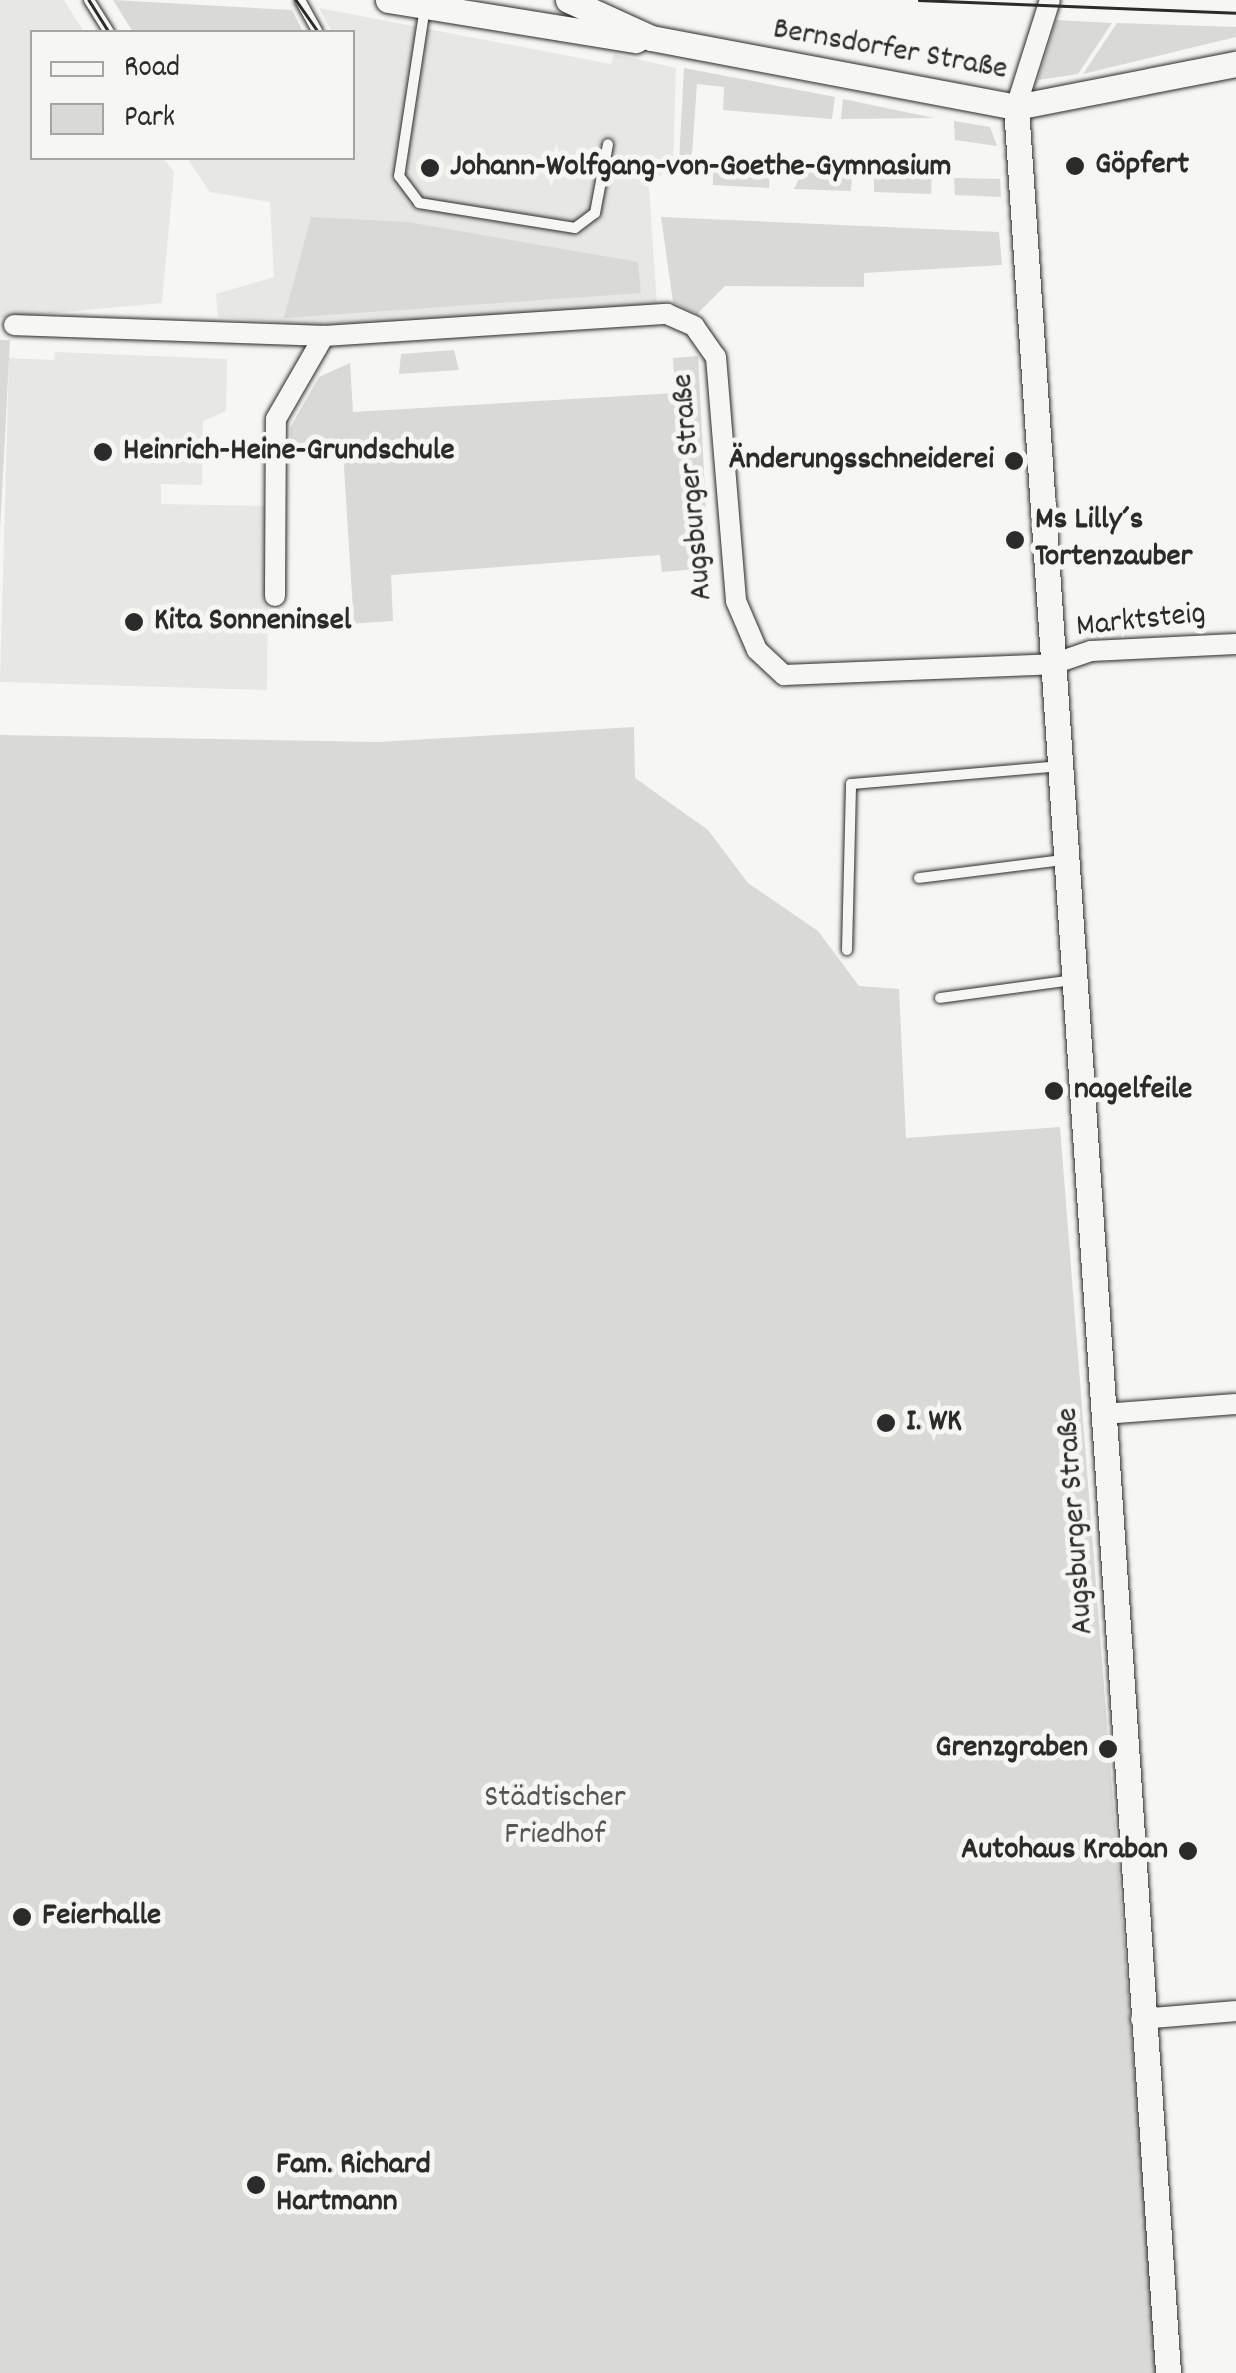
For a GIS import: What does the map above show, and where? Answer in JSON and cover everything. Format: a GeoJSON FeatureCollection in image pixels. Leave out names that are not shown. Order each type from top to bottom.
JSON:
{"type":"FeatureCollection","features":[{"type":"Feature","properties":{"kind":"street","name":"Bernsdorfer Straße"},"geometry":{"type":"LineString","coordinates":[[388,0],[624,42],[650,38]]}},
{"type":"Feature","properties":{"kind":"street","name":"Bernsdorfer Straße"},"geometry":{"type":"LineString","coordinates":[[568,0],[650,38],[1016,107],[1236,64]]}},
{"type":"Feature","properties":{"kind":"street"},"geometry":{"type":"LineString","coordinates":[[1016,107],[1050,0]]}},
{"type":"Feature","properties":{"kind":"street","name":"Augsburger Straße"},"geometry":{"type":"LineString","coordinates":[[1016,107],[1140,2019],[1168,2373]]}},
{"type":"Feature","properties":{"kind":"street","name":"Augsburger Straße"},"geometry":{"type":"LineString","coordinates":[[14,325],[324,336],[681,318],[711,346],[724,384],[736,601],[767,663],[801,680],[1053,664]]}},
{"type":"Feature","properties":{"kind":"street"},"geometry":{"type":"LineString","coordinates":[[275,596],[276,419],[302,360],[324,336]]}},
{"type":"Feature","properties":{"kind":"street","name":"Marktsteig"},"geometry":{"type":"LineString","coordinates":[[1053,664],[1091,651],[1236,644]]}},
{"type":"Feature","properties":{"kind":"street"},"geometry":{"type":"LineString","coordinates":[[1103,1414],[1236,1404]]}},
{"type":"Feature","properties":{"kind":"street"},"geometry":{"type":"LineString","coordinates":[[1140,2019],[1236,2011]]}},
{"type":"Feature","properties":{"kind":"lane"},"geometry":{"type":"LineString","coordinates":[[89,0],[108,30]]}},
{"type":"Feature","properties":{"kind":"lane"},"geometry":{"type":"LineString","coordinates":[[300,0],[317,30]]}},
{"type":"Feature","properties":{"kind":"lane"},"geometry":{"type":"LineString","coordinates":[[426,6],[399,176],[419,203],[575,228],[595,212],[608,144]]}},
{"type":"Feature","properties":{"kind":"lane"},"geometry":{"type":"LineString","coordinates":[[847,950],[851,784],[1060,766]]}},
{"type":"Feature","properties":{"kind":"lane"},"geometry":{"type":"LineString","coordinates":[[919,878],[1065,860]]}},
{"type":"Feature","properties":{"kind":"lane"},"geometry":{"type":"LineString","coordinates":[[940,998],[1074,980]]}},
{"type":"Feature","properties":{"kind":"shaded area"},"geometry":{"type":"Polygon","coordinates":[[[0,0],[64,0],[83,30],[30,30],[30,160],[165,160],[174,172],[162,303],[0,318],[0,0]]]}},
{"type":"Feature","properties":{"kind":"shaded area","name":"Johann-Wolfgang-von-Goethe-Gymnasium"},"geometry":{"type":"Polygon","coordinates":[[[319,8],[611,64],[614,54],[676,68],[673,163],[649,187],[657,305],[326,326],[218,317],[216,294],[274,277],[270,202],[210,192],[188,160],[355,160],[355,30],[331,30],[319,8]]]}},
{"type":"Feature","properties":{"kind":"shaded area","name":"Kita Sonneninsel"},"geometry":{"type":"Polygon","coordinates":[[[55,352],[227,359],[226,411],[203,421],[202,485],[161,484],[161,504],[269,506],[267,690],[0,682],[9,358],[54,360],[55,352]]]}},
{"type":"Feature","properties":{"kind":"green space"},"geometry":{"type":"Polygon","coordinates":[[[113,0],[292,10],[302,30],[132,30],[113,0]]]}},
{"type":"Feature","properties":{"kind":"green space"},"geometry":{"type":"Polygon","coordinates":[[[1056,20],[1112,23],[1078,74],[1038,80],[1056,20]]]}},
{"type":"Feature","properties":{"kind":"green space"},"geometry":{"type":"Polygon","coordinates":[[[1117,23],[1236,27],[1236,37],[1083,74],[1117,23]]]}},
{"type":"Feature","properties":{"kind":"green space"},"geometry":{"type":"Polygon","coordinates":[[[684,68],[835,97],[832,119],[723,110],[724,87],[697,84],[692,154],[679,161],[684,68]]]}},
{"type":"Feature","properties":{"kind":"green space"},"geometry":{"type":"Polygon","coordinates":[[[843,99],[934,118],[841,119],[843,99]]]}},
{"type":"Feature","properties":{"kind":"green space"},"geometry":{"type":"Polygon","coordinates":[[[954,121],[990,127],[997,146],[955,140],[954,121]]]}},
{"type":"Feature","properties":{"kind":"green space"},"geometry":{"type":"Polygon","coordinates":[[[713,163],[770,164],[769,188],[713,185],[713,163]]]}},
{"type":"Feature","properties":{"kind":"green space"},"geometry":{"type":"Polygon","coordinates":[[[795,168],[852,170],[851,191],[794,189],[802,172],[795,168]]]}},
{"type":"Feature","properties":{"kind":"green space"},"geometry":{"type":"Polygon","coordinates":[[[874,171],[932,173],[931,194],[874,192],[874,171]]]}},
{"type":"Feature","properties":{"kind":"green space"},"geometry":{"type":"Polygon","coordinates":[[[954,178],[1000,179],[1001,197],[955,195],[954,178]]]}},
{"type":"Feature","properties":{"kind":"green space"},"geometry":{"type":"Polygon","coordinates":[[[311,217],[407,222],[638,262],[641,293],[284,318],[311,217]]]}},
{"type":"Feature","properties":{"kind":"green space"},"geometry":{"type":"Polygon","coordinates":[[[661,217],[999,232],[1002,265],[864,273],[864,287],[725,286],[697,314],[673,302],[661,217]]]}},
{"type":"Feature","properties":{"kind":"green space"},"geometry":{"type":"Polygon","coordinates":[[[0,340],[10,340],[0,531],[0,340]]]}},
{"type":"Feature","properties":{"kind":"green space"},"geometry":{"type":"Polygon","coordinates":[[[454,350],[459,370],[399,374],[401,354],[454,350]]]}},
{"type":"Feature","properties":{"kind":"green space"},"geometry":{"type":"Polygon","coordinates":[[[698,356],[709,568],[662,572],[660,555],[391,575],[393,621],[318,626],[317,614],[353,611],[343,451],[291,453],[290,428],[319,377],[350,363],[353,412],[675,393],[673,358],[698,356]]]}},
{"type":"Feature","properties":{"kind":"green space","name":"Städtischer Friedhof"},"geometry":{"type":"Polygon","coordinates":[[[634,727],[635,778],[708,830],[748,883],[818,931],[859,986],[899,989],[906,1138],[1060,1127],[1158,2373],[0,2373],[0,735],[378,742],[634,727]]]}},
{"type":"Feature","properties":{"kind":"tram line"},"geometry":{"type":"LineString","coordinates":[[89,0],[108,30]]}},
{"type":"Feature","properties":{"kind":"tram line"},"geometry":{"type":"LineString","coordinates":[[296,0],[317,30]]}},
{"type":"Feature","properties":{"kind":"tram line"},"geometry":{"type":"LineString","coordinates":[[919,0],[1236,13]]}},
{"type":"Feature","properties":{"kind":"place","name":"Göpfert"},"geometry":{"type":"Point","coordinates":[1075,166]}},
{"type":"Feature","properties":{"kind":"place","name":"Johann-Wolfgang-von-Goethe-Gymnasium"},"geometry":{"type":"Point","coordinates":[430,168]}},
{"type":"Feature","properties":{"kind":"place","name":"Heinrich-Heine-Grundschule"},"geometry":{"type":"Point","coordinates":[103,452]}},
{"type":"Feature","properties":{"kind":"place","name":"Änderungsschneiderei"},"geometry":{"type":"Point","coordinates":[1014,461]}},
{"type":"Feature","properties":{"kind":"place","name":"Ms Lilly´s Tortenzauber"},"geometry":{"type":"Point","coordinates":[1015,540]}},
{"type":"Feature","properties":{"kind":"place","name":"Kita Sonneninsel"},"geometry":{"type":"Point","coordinates":[134,622]}},
{"type":"Feature","properties":{"kind":"place","name":"nagelfeile"},"geometry":{"type":"Point","coordinates":[1054,1091]}},
{"type":"Feature","properties":{"kind":"place","name":"I. WK"},"geometry":{"type":"Point","coordinates":[886,1423]}},
{"type":"Feature","properties":{"kind":"place","name":"Grenzgraben"},"geometry":{"type":"Point","coordinates":[1108,1749]}},
{"type":"Feature","properties":{"kind":"place","name":"Autohaus Kraban"},"geometry":{"type":"Point","coordinates":[1188,1851]}},
{"type":"Feature","properties":{"kind":"place","name":"Feierhalle"},"geometry":{"type":"Point","coordinates":[22,1917]}},
{"type":"Feature","properties":{"kind":"place","name":"Fam. Richard Hartmann"},"geometry":{"type":"Point","coordinates":[256,2185]}}]}
